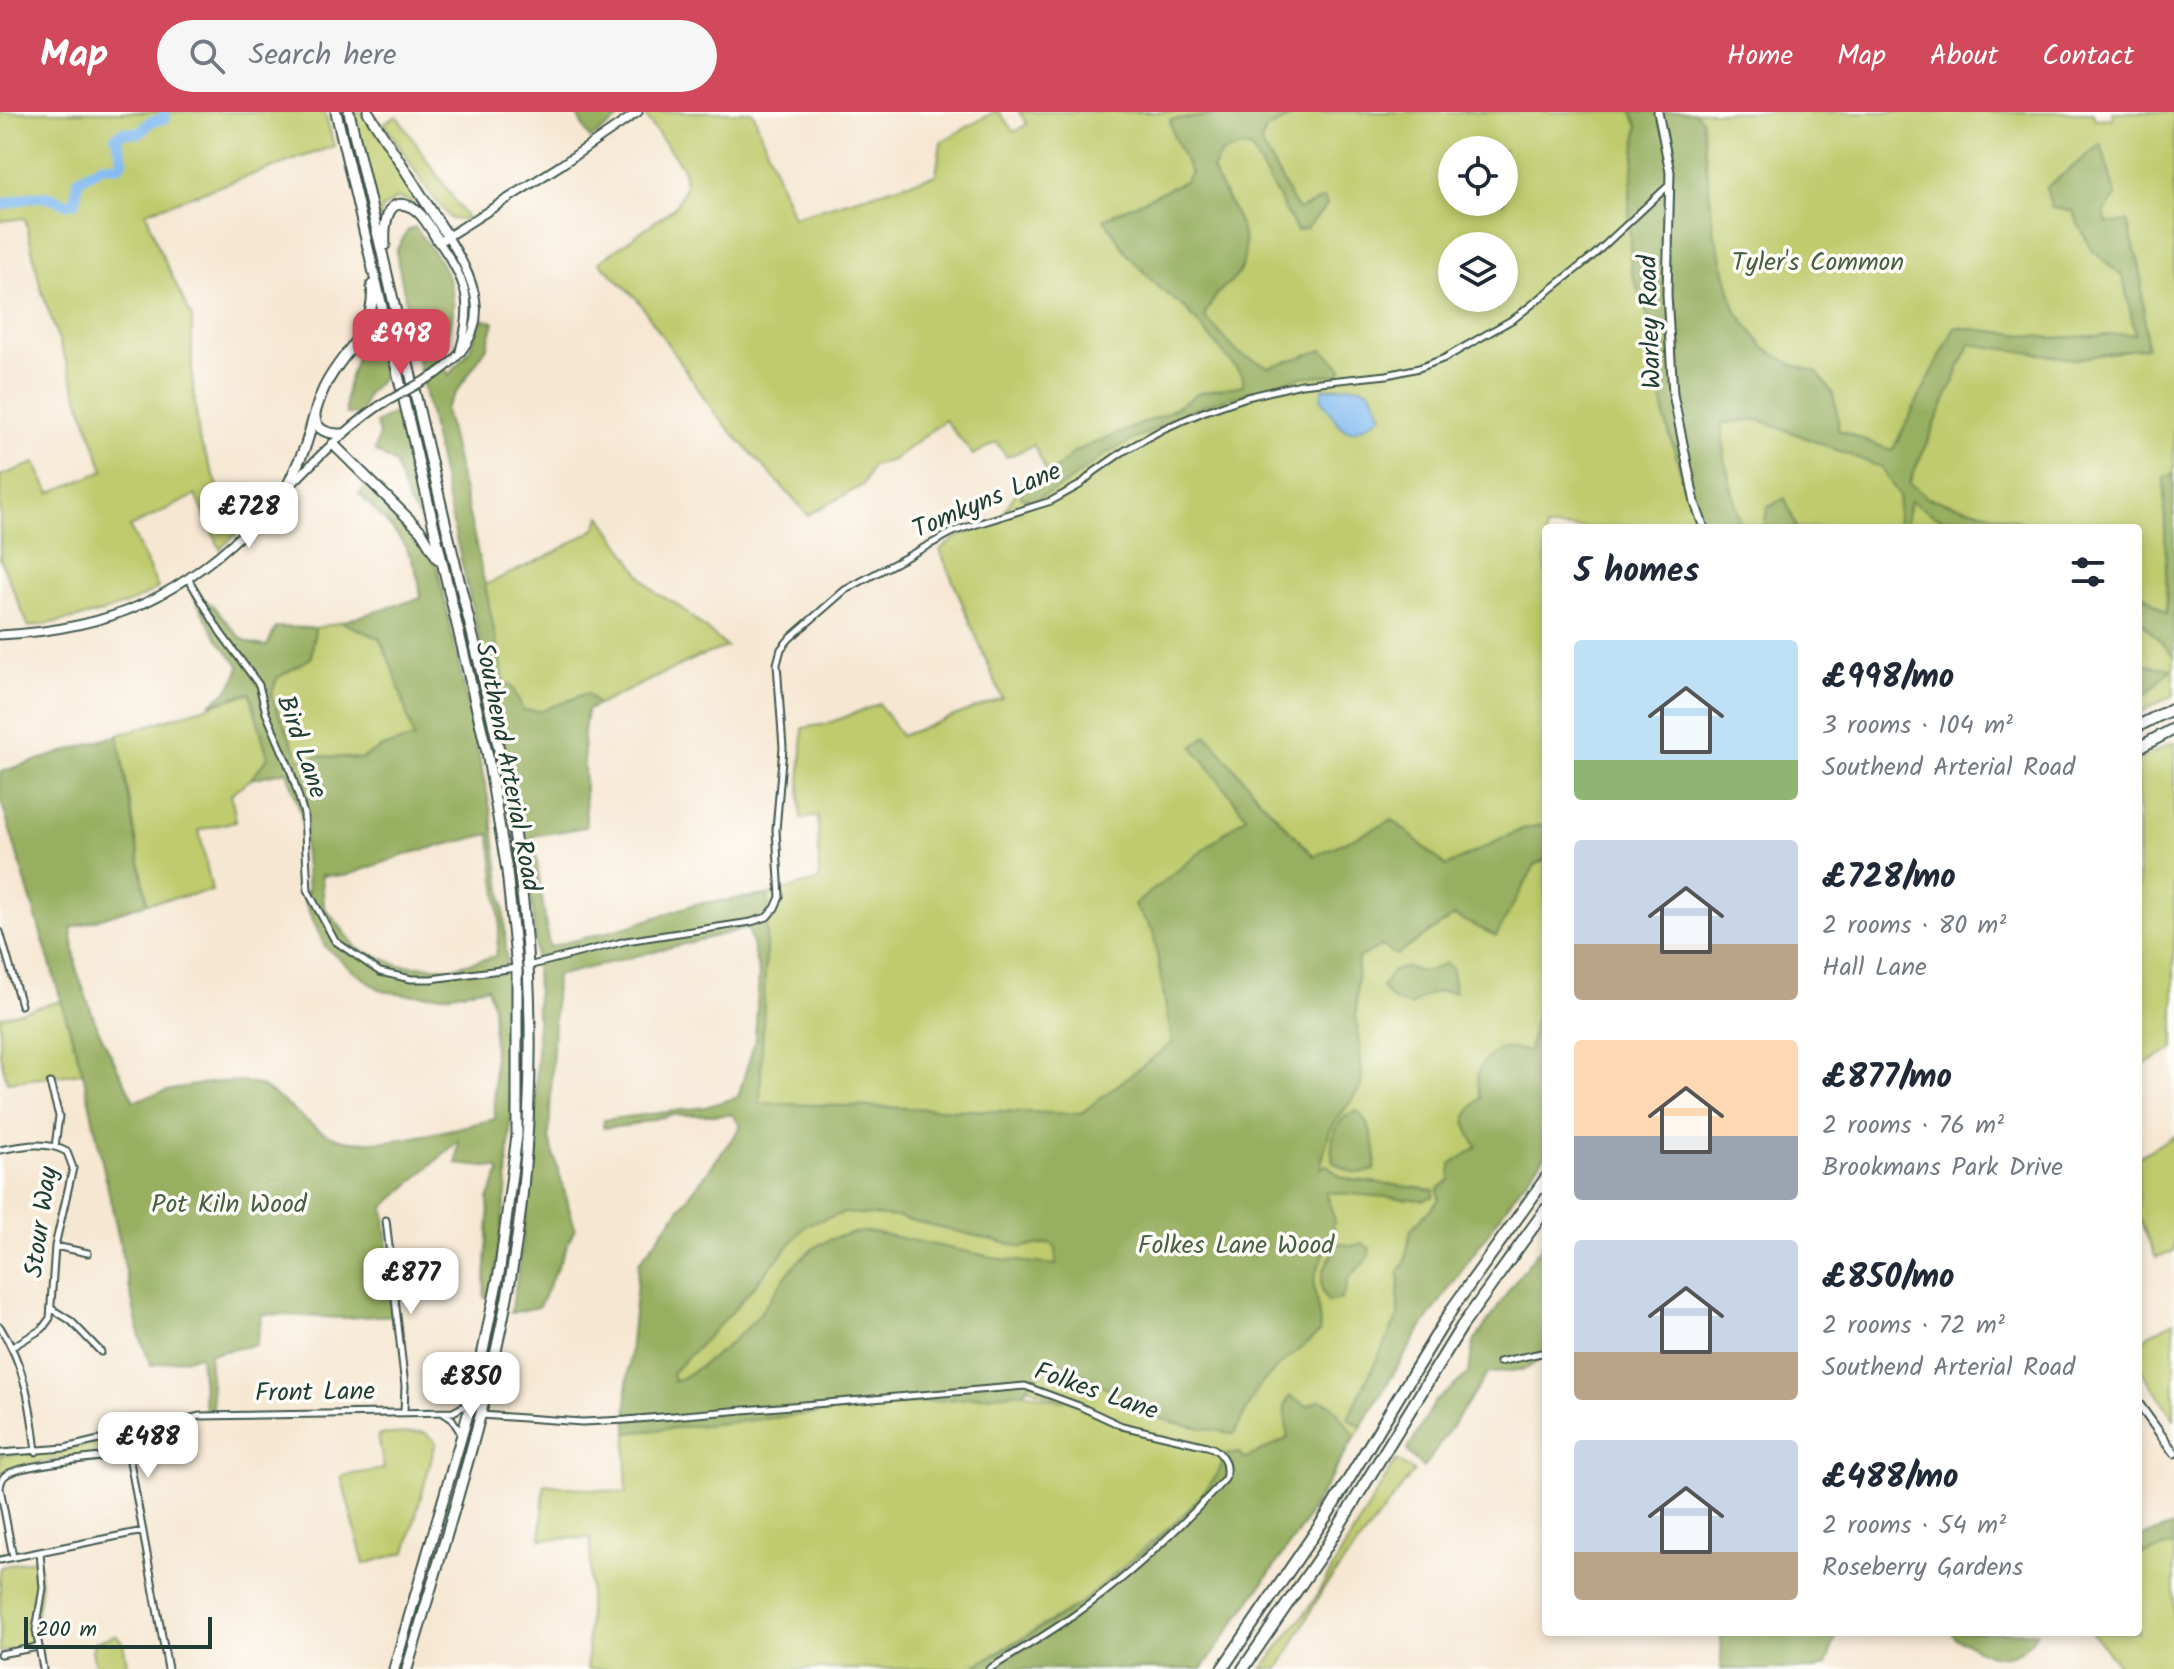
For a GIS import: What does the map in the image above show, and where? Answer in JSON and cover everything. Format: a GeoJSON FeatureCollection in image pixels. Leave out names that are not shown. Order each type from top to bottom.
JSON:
{"type":"FeatureCollection","features":[{"type":"Feature","properties":{"kind":"highway","name":"Southend Arterial Road"},"geometry":{"type":"LineString","coordinates":[[336,112],[499,813],[517,968],[517,1135],[500,1268],[475,1390],[394,1669]]}},
{"type":"Feature","properties":{"kind":"highway","name":"Southend Arterial Road"},"geometry":{"type":"LineString","coordinates":[[349,112],[504,777],[523,898],[528,966],[529,1107],[523,1191],[504,1312],[481,1415],[407,1669]]}},
{"type":"Feature","properties":{"kind":"highway"},"geometry":{"type":"LineString","coordinates":[[368,112],[443,239]]}},
{"type":"Feature","properties":{"kind":"highway"},"geometry":{"type":"LineString","coordinates":[[396,315],[384,234],[389,211],[397,205],[411,207],[443,239]]}},
{"type":"Feature","properties":{"kind":"highway"},"geometry":{"type":"LineString","coordinates":[[285,492],[331,375],[370,317],[373,293],[369,249]]}},
{"type":"Feature","properties":{"kind":"highway"},"geometry":{"type":"LineString","coordinates":[[316,408],[315,420],[320,428],[333,434],[343,434]]}},
{"type":"Feature","properties":{"kind":"highway"},"geometry":{"type":"LineString","coordinates":[[333,444],[421,531],[445,574]]}},
{"type":"Feature","properties":{"kind":"highway"},"geometry":{"type":"LineString","coordinates":[[2142,724],[2174,708]]}},
{"type":"Feature","properties":{"kind":"highway"},"geometry":{"type":"LineString","coordinates":[[2142,746],[2174,729]]}},
{"type":"Feature","properties":{"kind":"highway"},"geometry":{"type":"LineString","coordinates":[[1222,1669],[1315,1533],[1454,1306],[1542,1184]]}},
{"type":"Feature","properties":{"kind":"highway"},"geometry":{"type":"LineString","coordinates":[[1243,1669],[1323,1552],[1462,1326],[1542,1215]]}},
{"type":"Feature","properties":{"kind":"street"},"geometry":{"type":"LineString","coordinates":[[443,239],[638,112]]}},
{"type":"Feature","properties":{"kind":"street","name":"Warley Road"},"geometry":{"type":"LineString","coordinates":[[1658,112],[1668,159],[1667,294],[1673,394],[1695,503],[1703,524]]}},
{"type":"Feature","properties":{"kind":"street","name":"Tomkyns Lane"},"geometry":{"type":"LineString","coordinates":[[528,966],[662,933],[751,922],[767,917],[775,908],[780,897],[776,830],[783,748],[777,664],[781,649],[790,638],[845,590],[955,531],[1051,501],[1080,485],[1124,451],[1163,429],[1203,412],[1301,384],[1387,375],[1445,358],[1515,318],[1551,291],[1669,185]]}},
{"type":"Feature","properties":{"kind":"street"},"geometry":{"type":"LineString","coordinates":[[0,635],[71,628],[95,622],[137,608],[189,580],[220,556],[343,434],[379,406],[438,373],[469,340],[477,305],[473,282],[458,252],[456,240],[460,229]]}},
{"type":"Feature","properties":{"kind":"street"},"geometry":{"type":"LineString","coordinates":[[443,239],[458,252]]}},
{"type":"Feature","properties":{"kind":"street"},"geometry":{"type":"LineString","coordinates":[[443,239],[467,293],[468,317],[460,351]]}},
{"type":"Feature","properties":{"kind":"street","name":"Bird Lane"},"geometry":{"type":"LineString","coordinates":[[189,580],[220,632],[259,685],[266,713],[290,769],[304,814],[308,891],[335,941],[380,972],[411,979],[517,968]]}},
{"type":"Feature","properties":{"kind":"street"},"geometry":{"type":"LineString","coordinates":[[0,932],[21,1005]]}},
{"type":"Feature","properties":{"kind":"street"},"geometry":{"type":"LineString","coordinates":[[50,1083],[60,1126],[55,1147]]}},
{"type":"Feature","properties":{"kind":"street","name":"Stour Way"},"geometry":{"type":"LineString","coordinates":[[0,1150],[30,1145],[55,1147],[67,1152],[73,1168],[55,1246],[50,1318],[42,1329],[12,1347]]}},
{"type":"Feature","properties":{"kind":"street"},"geometry":{"type":"LineString","coordinates":[[386,1220],[405,1386],[404,1412]]}},
{"type":"Feature","properties":{"kind":"street"},"geometry":{"type":"LineString","coordinates":[[55,1246],[88,1253]]}},
{"type":"Feature","properties":{"kind":"street"},"geometry":{"type":"LineString","coordinates":[[52,1309],[71,1321],[101,1352]]}},
{"type":"Feature","properties":{"kind":"street"},"geometry":{"type":"LineString","coordinates":[[0,1327],[12,1347],[30,1397],[36,1452]]}},
{"type":"Feature","properties":{"kind":"street"},"geometry":{"type":"LineString","coordinates":[[1499,1362],[1542,1353]]}},
{"type":"Feature","properties":{"kind":"street","name":"Folkes Lane"},"geometry":{"type":"LineString","coordinates":[[481,1415],[582,1422],[626,1420],[1025,1386],[1076,1404],[1122,1426],[1207,1446],[1219,1452],[1226,1464],[1225,1479],[1169,1536],[1074,1616],[989,1669]]}},
{"type":"Feature","properties":{"kind":"street"},"geometry":{"type":"LineString","coordinates":[[442,1413],[464,1408],[475,1390]]}},
{"type":"Feature","properties":{"kind":"street"},"geometry":{"type":"LineString","coordinates":[[2142,1409],[2174,1453]]}},
{"type":"Feature","properties":{"kind":"street"},"geometry":{"type":"LineString","coordinates":[[442,1413],[456,1424],[461,1441]]}},
{"type":"Feature","properties":{"kind":"street","name":"Front Lane"},"geometry":{"type":"LineString","coordinates":[[0,1453],[36,1452],[89,1444],[200,1416],[442,1413]]}},
{"type":"Feature","properties":{"kind":"street"},"geometry":{"type":"LineString","coordinates":[[125,1434],[168,1669]]}},
{"type":"Feature","properties":{"kind":"street"},"geometry":{"type":"LineString","coordinates":[[13,1557],[0,1487],[3,1478],[11,1472],[60,1462],[128,1454]]}},
{"type":"Feature","properties":{"kind":"street"},"geometry":{"type":"LineString","coordinates":[[0,1560],[143,1531]]}},
{"type":"Feature","properties":{"kind":"street"},"geometry":{"type":"LineString","coordinates":[[40,1552],[44,1578],[37,1619],[43,1669]]}},
{"type":"Feature","properties":{"kind":"street"},"geometry":{"type":"LineString","coordinates":[[0,1654],[38,1647]]}},
{"type":"Feature","properties":{"kind":"green space"},"geometry":{"type":"Polygon","coordinates":[[[0,112],[325,112],[334,146],[146,212],[159,249],[192,318],[192,377],[199,439],[237,533],[220,549],[196,495],[130,527],[158,588],[112,609],[29,627],[0,559],[0,476],[35,463],[50,493],[104,471],[41,289],[25,218],[0,221],[0,112]]]}},
{"type":"Feature","properties":{"kind":"green space"},"geometry":{"type":"Polygon","coordinates":[[[354,112],[364,112],[432,217],[417,203],[397,198],[382,209],[379,225],[354,112]]]}},
{"type":"Feature","properties":{"kind":"green space"},"geometry":{"type":"Polygon","coordinates":[[[575,112],[628,112],[590,139],[575,112]]]}},
{"type":"Feature","properties":{"kind":"green space"},"geometry":{"type":"Polygon","coordinates":[[[652,112],[753,112],[793,217],[936,175],[941,142],[994,112],[999,112],[1014,132],[1027,124],[1019,112],[1632,112],[1638,127],[1629,203],[1631,270],[1650,323],[1665,419],[1697,524],[1542,524],[1542,1159],[1432,1310],[1297,1534],[1202,1669],[1223,1499],[1223,1460],[1198,1502],[1082,1602],[970,1669],[587,1669],[591,1538],[541,1539],[544,1484],[626,1493],[627,1433],[1023,1392],[1065,1402],[1025,1386],[626,1420],[639,1263],[759,1103],[768,895],[819,880],[818,816],[801,819],[803,728],[826,724],[879,704],[901,736],[1002,698],[940,550],[957,537],[999,520],[1022,483],[1046,471],[1034,445],[1007,457],[996,442],[973,455],[945,420],[893,460],[872,466],[863,485],[808,515],[716,415],[637,299],[599,262],[675,207],[685,186],[683,168],[645,116],[652,112]]]}},
{"type":"Feature","properties":{"kind":"green space"},"geometry":{"type":"Polygon","coordinates":[[[1225,112],[1301,112],[1266,129],[1261,143],[1298,210],[1324,198],[1327,205],[1307,228],[1297,231],[1251,149],[1240,147],[1221,154],[1212,169],[1238,219],[1245,246],[1244,259],[1239,273],[1218,293],[1204,316],[1238,353],[1269,367],[1323,350],[1342,368],[1339,374],[1301,377],[1199,407],[1107,453],[1066,484],[1033,501],[1021,497],[1023,487],[1051,474],[1075,451],[1165,414],[1199,393],[1243,385],[1243,376],[1185,308],[1158,287],[1128,255],[1104,219],[1185,181],[1191,173],[1173,135],[1170,120],[1225,112]]]}},
{"type":"Feature","properties":{"kind":"green space"},"geometry":{"type":"Polygon","coordinates":[[[1632,112],[1694,112],[1702,120],[1713,227],[1735,309],[1764,348],[1794,365],[1817,372],[1833,394],[1838,430],[1892,451],[1955,327],[2051,338],[2135,334],[2123,277],[2091,249],[2072,211],[2052,208],[2046,188],[2101,144],[2116,196],[2104,213],[2107,224],[2127,221],[2140,268],[2147,347],[2075,359],[1970,344],[1909,483],[1928,498],[2028,524],[1956,524],[1910,501],[1906,524],[1897,524],[1899,496],[1881,467],[1760,420],[1722,423],[1724,457],[1740,524],[1697,524],[1665,419],[1650,323],[1631,270],[1629,203],[1638,127],[1632,112]]]}},
{"type":"Feature","properties":{"kind":"green space","name":"Tyler's Common"},"geometry":{"type":"Polygon","coordinates":[[[1658,112],[2093,112],[2095,119],[2113,118],[2112,112],[2174,112],[2174,474],[2164,478],[2167,615],[2174,626],[2174,695],[2142,711],[2142,524],[1740,524],[1724,457],[1722,423],[1760,420],[1881,467],[1909,483],[1970,343],[2075,359],[2147,347],[2140,268],[2127,222],[2107,224],[2104,212],[2115,196],[2101,144],[2046,188],[2072,211],[2091,249],[2123,277],[2135,334],[2051,338],[1955,327],[1893,451],[1838,430],[1723,401],[1658,112]]]}},
{"type":"Feature","properties":{"kind":"green space"},"geometry":{"type":"Polygon","coordinates":[[[397,116],[468,220],[451,219],[427,189],[384,123],[397,116]]]}},
{"type":"Feature","properties":{"kind":"green space","name":"Folkes Lane Wood"},"geometry":{"type":"Polygon","coordinates":[[[415,227],[447,275],[452,289],[452,320],[440,360],[449,375],[469,351],[482,319],[494,322],[487,347],[445,409],[504,681],[512,687],[523,710],[541,711],[587,693],[598,705],[587,710],[583,738],[586,827],[533,836],[549,947],[630,926],[695,904],[768,895],[760,1103],[1080,1114],[1172,1043],[1153,931],[1134,905],[1246,816],[1193,747],[1207,735],[1260,799],[1314,856],[1393,820],[1446,866],[1522,829],[1542,825],[1542,861],[1535,865],[1496,936],[1454,916],[1396,955],[1381,946],[1358,958],[1356,1015],[1361,1087],[1330,1130],[1320,1168],[1327,1165],[1341,1177],[1354,1180],[1434,1190],[1434,1196],[1423,1200],[1326,1192],[1334,1222],[1332,1235],[1315,1276],[1319,1333],[1259,1386],[1234,1434],[1125,1409],[1121,1396],[1055,1358],[1023,1392],[627,1433],[627,1384],[639,1263],[741,1127],[733,1115],[671,1115],[603,1128],[604,1120],[705,1107],[738,1097],[755,1040],[759,974],[748,928],[556,976],[549,1138],[575,1228],[539,1307],[511,1313],[534,1131],[537,993],[532,905],[513,784],[396,252],[407,231],[415,227]],[[844,1213],[807,1224],[732,1312],[672,1373],[674,1382],[713,1357],[749,1326],[793,1267],[829,1240],[872,1232],[1006,1260],[1056,1265],[1056,1248],[1051,1243],[1022,1247],[897,1217],[844,1213]]]}},
{"type":"Feature","properties":{"kind":"green space"},"geometry":{"type":"Polygon","coordinates":[[[376,338],[381,352],[383,378],[367,394],[361,414],[346,414],[348,385],[356,359],[364,340],[376,338]]]}},
{"type":"Feature","properties":{"kind":"green space"},"geometry":{"type":"Polygon","coordinates":[[[397,411],[424,509],[421,520],[408,502],[395,464],[375,451],[379,435],[376,423],[397,411]]]}},
{"type":"Feature","properties":{"kind":"green space"},"geometry":{"type":"Polygon","coordinates":[[[2174,474],[2174,656],[2142,622],[2142,593],[2167,614],[2164,477],[2174,474]]]}},
{"type":"Feature","properties":{"kind":"green space","name":"Pot Kiln Wood"},"geometry":{"type":"Polygon","coordinates":[[[369,484],[415,531],[438,569],[491,812],[504,912],[511,1048],[506,1193],[492,1298],[484,1298],[488,1199],[500,1172],[497,1168],[457,1164],[458,1141],[384,1207],[395,1315],[345,1318],[262,1314],[256,1345],[209,1354],[213,1411],[205,1412],[200,1356],[151,1365],[140,1337],[83,1073],[0,797],[0,772],[118,735],[147,903],[71,928],[77,971],[97,1027],[134,1101],[201,1084],[254,1084],[275,1095],[327,1134],[373,1142],[416,1137],[495,1119],[493,1006],[487,987],[447,995],[382,991],[325,947],[301,894],[308,891],[301,814],[287,771],[251,779],[268,757],[250,693],[209,704],[229,688],[239,665],[219,641],[191,592],[213,606],[241,638],[257,645],[267,646],[276,627],[315,628],[311,658],[277,678],[271,696],[300,760],[318,756],[361,759],[382,747],[414,738],[395,674],[379,638],[341,622],[421,598],[414,565],[401,540],[359,494],[369,484]],[[490,834],[411,853],[345,876],[322,875],[324,907],[358,949],[399,965],[451,968],[496,956],[500,922],[490,834]]]}},
{"type":"Feature","properties":{"kind":"green space"},"geometry":{"type":"Polygon","coordinates":[[[1785,498],[1795,524],[1765,524],[1767,508],[1785,498]]]}},
{"type":"Feature","properties":{"kind":"green space"},"geometry":{"type":"Polygon","coordinates":[[[601,516],[657,594],[675,603],[727,647],[698,657],[587,710],[583,738],[586,827],[533,835],[485,585],[552,554],[595,529],[601,516]]]}},
{"type":"Feature","properties":{"kind":"green space"},"geometry":{"type":"Polygon","coordinates":[[[341,622],[379,638],[398,678],[415,739],[382,747],[361,759],[318,756],[300,761],[271,696],[277,678],[311,658],[315,628],[341,622]]]}},
{"type":"Feature","properties":{"kind":"green space"},"geometry":{"type":"Polygon","coordinates":[[[2142,665],[2172,669],[2142,698],[2142,665]]]}},
{"type":"Feature","properties":{"kind":"green space"},"geometry":{"type":"Polygon","coordinates":[[[250,693],[268,757],[251,779],[231,794],[236,821],[199,830],[212,891],[147,903],[118,735],[250,693]]]}},
{"type":"Feature","properties":{"kind":"green space"},"geometry":{"type":"Polygon","coordinates":[[[2174,742],[2174,1049],[2142,1066],[2142,758],[2174,742]]]}},
{"type":"Feature","properties":{"kind":"green space"},"geometry":{"type":"Polygon","coordinates":[[[1445,963],[1452,968],[1455,992],[1431,993],[1411,1006],[1394,1000],[1382,986],[1393,971],[1407,967],[1426,971],[1445,963]]]}},
{"type":"Feature","properties":{"kind":"green space"},"geometry":{"type":"Polygon","coordinates":[[[1542,990],[1542,1160],[1416,1336],[1361,1426],[1348,1418],[1398,1316],[1399,1271],[1405,1263],[1411,1229],[1439,1200],[1438,1189],[1450,1180],[1451,1164],[1477,1147],[1466,1121],[1481,1098],[1477,1081],[1480,1069],[1487,1058],[1500,1048],[1529,1051],[1542,990]]]}},
{"type":"Feature","properties":{"kind":"green space"},"geometry":{"type":"Polygon","coordinates":[[[61,1001],[83,1073],[7,1082],[0,1054],[0,1017],[61,1001]]]}},
{"type":"Feature","properties":{"kind":"green space"},"geometry":{"type":"Polygon","coordinates":[[[1357,1111],[1370,1131],[1376,1155],[1374,1170],[1362,1173],[1333,1162],[1332,1154],[1333,1138],[1339,1124],[1357,1111]]]}},
{"type":"Feature","properties":{"kind":"green space"},"geometry":{"type":"Polygon","coordinates":[[[2174,1136],[2174,1251],[2156,1257],[2142,1225],[2142,1155],[2174,1136]]]}},
{"type":"Feature","properties":{"kind":"green space"},"geometry":{"type":"Polygon","coordinates":[[[1339,1243],[1351,1246],[1362,1244],[1370,1248],[1368,1259],[1349,1277],[1342,1299],[1328,1302],[1322,1287],[1323,1272],[1339,1243]]]}},
{"type":"Feature","properties":{"kind":"green space"},"geometry":{"type":"Polygon","coordinates":[[[1542,1246],[1542,1359],[1526,1369],[1487,1374],[1424,1468],[1407,1451],[1435,1402],[1468,1374],[1474,1342],[1542,1246]]]}},
{"type":"Feature","properties":{"kind":"green space"},"geometry":{"type":"Polygon","coordinates":[[[2174,1321],[2174,1419],[2142,1371],[2142,1341],[2174,1321]]]}},
{"type":"Feature","properties":{"kind":"green space"},"geometry":{"type":"Polygon","coordinates":[[[1290,1396],[1307,1406],[1320,1400],[1332,1405],[1355,1436],[1297,1534],[1202,1669],[970,1669],[1068,1611],[1117,1575],[1184,1514],[1217,1474],[1224,1458],[1229,1465],[1227,1454],[1239,1453],[1245,1459],[1288,1438],[1284,1406],[1290,1396]]]}},
{"type":"Feature","properties":{"kind":"green space"},"geometry":{"type":"Polygon","coordinates":[[[424,1432],[436,1442],[406,1552],[364,1564],[341,1476],[384,1469],[378,1435],[424,1432]]]}},
{"type":"Feature","properties":{"kind":"green space"},"geometry":{"type":"Polygon","coordinates":[[[116,1438],[122,1443],[117,1451],[43,1462],[0,1474],[0,1455],[62,1451],[116,1438]]]}},
{"type":"Feature","properties":{"kind":"green space"},"geometry":{"type":"Polygon","coordinates":[[[1396,1460],[1414,1471],[1322,1591],[1279,1669],[1262,1669],[1310,1607],[1396,1460]]]}},
{"type":"Feature","properties":{"kind":"green space"},"geometry":{"type":"Polygon","coordinates":[[[2174,1526],[2174,1545],[2142,1554],[2142,1537],[2174,1526]]]}},
{"type":"Feature","properties":{"kind":"green space"},"geometry":{"type":"Polygon","coordinates":[[[2174,1545],[2174,1669],[2122,1669],[2094,1636],[2142,1636],[2142,1554],[2174,1545]]]}},
{"type":"Feature","properties":{"kind":"green space"},"geometry":{"type":"Polygon","coordinates":[[[36,1559],[40,1588],[34,1640],[26,1647],[0,1652],[0,1567],[36,1559]]]}},
{"type":"Feature","properties":{"kind":"green space"},"geometry":{"type":"Polygon","coordinates":[[[116,1635],[123,1642],[128,1669],[96,1669],[92,1651],[94,1642],[116,1635]]]}},
{"type":"Feature","properties":{"kind":"green space"},"geometry":{"type":"Polygon","coordinates":[[[1721,1636],[1837,1636],[1826,1665],[1817,1669],[1721,1669],[1721,1636]]]}},
{"type":"Feature","properties":{"kind":"green space"},"geometry":{"type":"Polygon","coordinates":[[[1955,1636],[2034,1636],[2023,1648],[2008,1656],[1991,1655],[1955,1636]]]}},
{"type":"Feature","properties":{"kind":"water"},"geometry":{"type":"Polygon","coordinates":[[[1350,386],[1371,391],[1382,415],[1352,431],[1346,430],[1335,420],[1321,399],[1323,389],[1350,386]]]}},
{"type":"Feature","properties":{"kind":"waterway"},"geometry":{"type":"LineString","coordinates":[[0,205],[41,197],[66,204],[75,202],[78,180],[102,166],[119,166],[123,160],[116,137],[123,132],[140,133],[150,122],[166,118],[164,112]]}}]}
